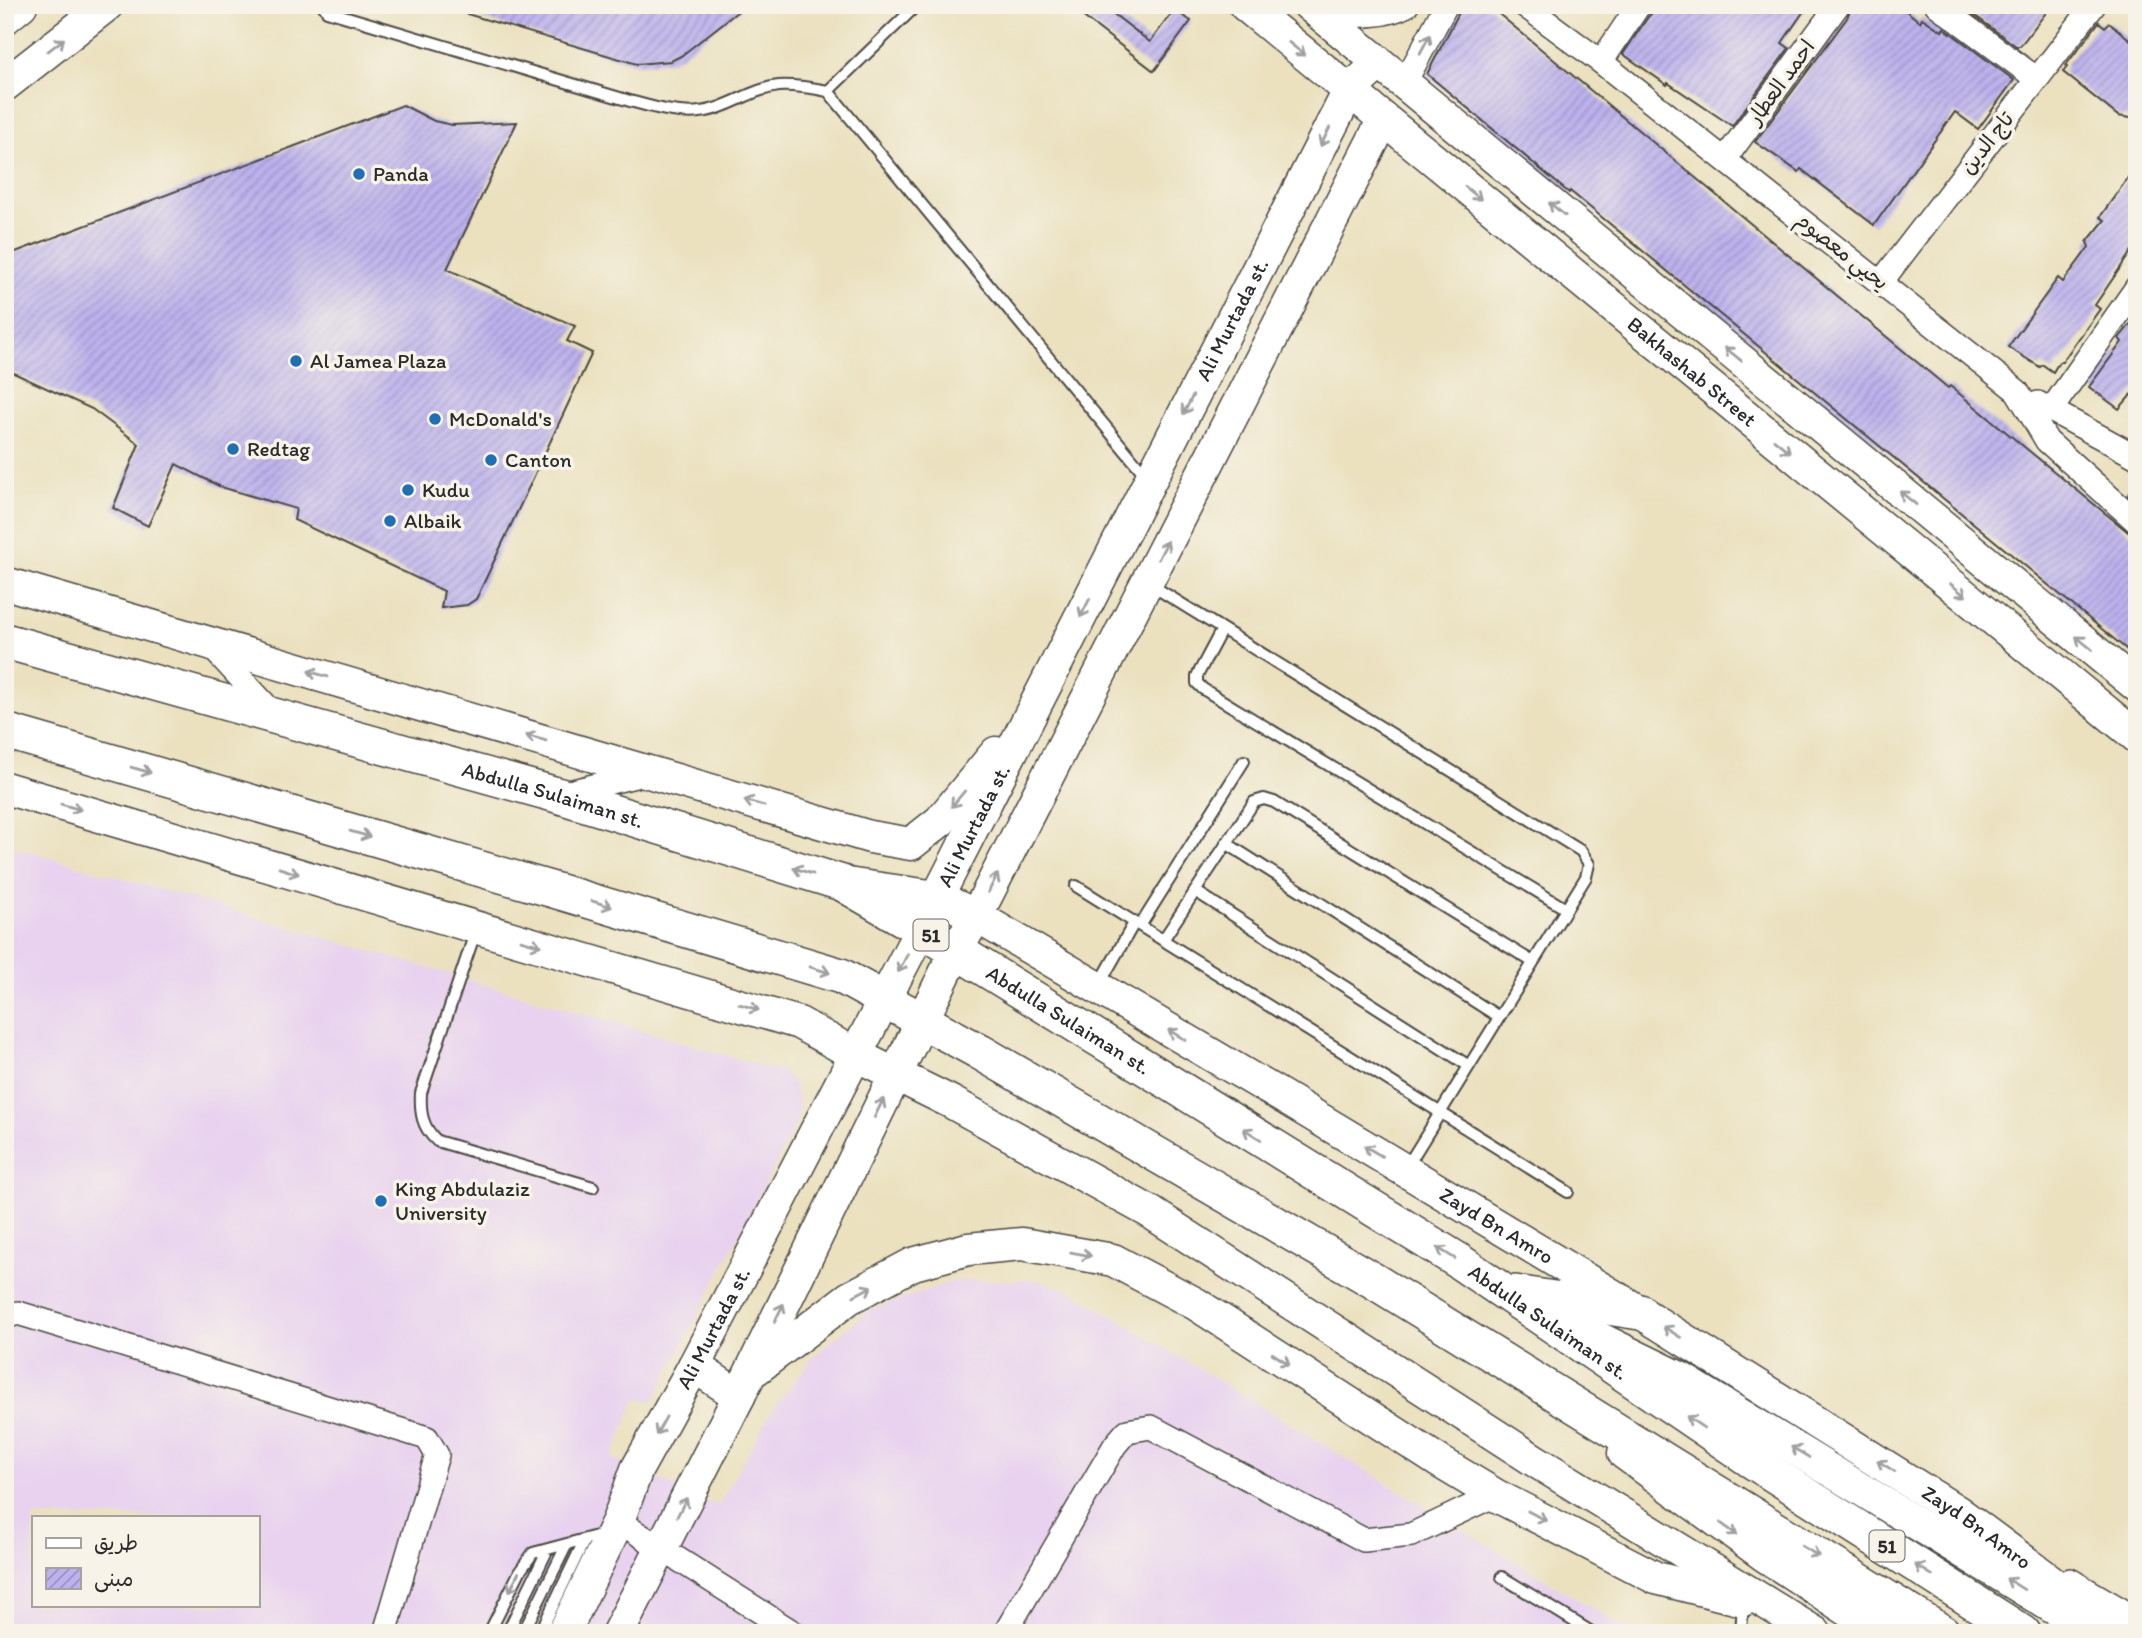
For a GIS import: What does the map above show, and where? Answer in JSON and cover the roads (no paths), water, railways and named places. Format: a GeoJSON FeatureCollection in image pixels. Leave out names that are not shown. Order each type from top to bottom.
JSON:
{"type":"FeatureCollection","features":[{"type":"Feature","properties":{"kind":"main road"},"geometry":{"type":"LineString","coordinates":[[5,18],[21,5]]}},
{"type":"Feature","properties":{"kind":"main road"},"geometry":{"type":"LineString","coordinates":[[5,85],[107,5]]}},
{"type":"Feature","properties":{"kind":"main road","name":"Bakhashab Street"},"geometry":{"type":"LineString","coordinates":[[1245,5],[2137,737]]}},
{"type":"Feature","properties":{"kind":"main road","name":"Bakhashab Street"},"geometry":{"type":"LineString","coordinates":[[1315,10],[2137,686]]}},
{"type":"Feature","properties":{"kind":"main road","name":"Ali Murtada st."},"geometry":{"type":"LineString","coordinates":[[564,1633],[606,1531],[637,1469],[694,1366],[856,1055],[1349,91],[1379,63]]}},
{"type":"Feature","properties":{"kind":"main road","name":"Ali Murtada st."},"geometry":{"type":"LineString","coordinates":[[618,1633],[744,1386],[956,951],[1384,119]]}},
{"type":"Feature","properties":{"kind":"main road"},"geometry":{"type":"LineString","coordinates":[[5,583],[870,837],[911,844],[940,821],[1033,709]]}},
{"type":"Feature","properties":{"kind":"main road","name":"Abdulla Sulaiman st."},"geometry":{"type":"LineString","coordinates":[[5,641],[557,795],[842,883],[1457,1260],[1751,1460],[2023,1633]]}},
{"type":"Feature","properties":{"kind":"main road","name":"51"},"geometry":{"type":"LineString","coordinates":[[5,731],[841,976],[1374,1281],[1943,1633]]}},
{"type":"Feature","properties":{"kind":"main road"},"geometry":{"type":"LineString","coordinates":[[5,788],[799,1023],[1150,1212],[1753,1599],[1815,1633]]}},
{"type":"Feature","properties":{"kind":"main road","name":"Zayd Bn Amro"},"geometry":{"type":"LineString","coordinates":[[842,883],[937,897],[976,916],[1640,1312],[1969,1519],[2122,1633]]}},
{"type":"Feature","properties":{"kind":"main road"},"geometry":{"type":"LineString","coordinates":[[694,1366],[744,1386],[849,1298],[912,1264],[968,1249],[1022,1244],[1113,1260],[1196,1304],[1495,1495],[1656,1578],[1753,1599]]}},
{"type":"Feature","properties":{"kind":"main road"},"geometry":{"type":"LineString","coordinates":[[1506,1292],[1640,1312]]}},
{"type":"Feature","properties":{"kind":"main road"},"geometry":{"type":"LineString","coordinates":[[1506,1292],[1680,1378],[2094,1633]]}},
{"type":"Feature","properties":{"kind":"main road"},"geometry":{"type":"LineString","coordinates":[[1476,1344],[1764,1555],[1883,1633]]}},
{"type":"Feature","properties":{"kind":"street"},"geometry":{"type":"LineString","coordinates":[[1315,10],[1365,15],[1395,12],[1407,5]]}},
{"type":"Feature","properties":{"kind":"street"},"geometry":{"type":"LineString","coordinates":[[1405,84],[1446,5]]}},
{"type":"Feature","properties":{"kind":"street","name":"يحيي معصوم"},"geometry":{"type":"LineString","coordinates":[[1524,5],[1725,159],[2017,391],[2047,441],[2137,522]]}},
{"type":"Feature","properties":{"kind":"street"},"geometry":{"type":"LineString","coordinates":[[1601,62],[1639,5]]}},
{"type":"Feature","properties":{"kind":"street","name":"احمد العطار"},"geometry":{"type":"LineString","coordinates":[[1725,159],[1838,5]]}},
{"type":"Feature","properties":{"kind":"street"},"geometry":{"type":"LineString","coordinates":[[1937,5],[2037,79]]}},
{"type":"Feature","properties":{"kind":"street","name":"تاج الدين"},"geometry":{"type":"LineString","coordinates":[[1881,282],[2094,5]]}},
{"type":"Feature","properties":{"kind":"street"},"geometry":{"type":"LineString","coordinates":[[2051,410],[2137,287]]}},
{"type":"Feature","properties":{"kind":"street"},"geometry":{"type":"LineString","coordinates":[[2017,391],[2134,450]]}},
{"type":"Feature","properties":{"kind":"street"},"geometry":{"type":"LineString","coordinates":[[5,575],[40,592]]}},
{"type":"Feature","properties":{"kind":"street"},"geometry":{"type":"LineString","coordinates":[[206,641],[276,717]]}},
{"type":"Feature","properties":{"kind":"street"},"geometry":{"type":"LineString","coordinates":[[557,795],[650,772]]}},
{"type":"Feature","properties":{"kind":"street"},"geometry":{"type":"LineString","coordinates":[[5,1317],[18,1313],[426,1438],[437,1455],[385,1633]]}},
{"type":"Feature","properties":{"kind":"street"},"geometry":{"type":"LineString","coordinates":[[1005,1633],[1115,1445],[1127,1431],[1151,1427],[1364,1540],[1412,1535],[1495,1495]]}},
{"type":"Feature","properties":{"kind":"street"},"geometry":{"type":"LineString","coordinates":[[1969,1519],[2137,1619]]}},
{"type":"Feature","properties":{"kind":"street"},"geometry":{"type":"LineString","coordinates":[[606,1531],[660,1550],[794,1633]]}},
{"type":"Feature","properties":{"kind":"lane"},"geometry":{"type":"LineString","coordinates":[[323,5],[327,11],[661,109],[698,113],[723,108],[777,86],[828,90],[1150,481]]}},
{"type":"Feature","properties":{"kind":"lane"},"geometry":{"type":"LineString","coordinates":[[828,90],[917,5]]}},
{"type":"Feature","properties":{"kind":"lane"},"geometry":{"type":"LineString","coordinates":[[1147,582],[1581,850],[1589,864],[1586,877],[1405,1170]]}},
{"type":"Feature","properties":{"kind":"lane"},"geometry":{"type":"LineString","coordinates":[[1222,629],[1197,676],[1197,683],[1203,689],[1566,909]]}},
{"type":"Feature","properties":{"kind":"lane"},"geometry":{"type":"LineString","coordinates":[[1097,988],[1244,761]]}},
{"type":"Feature","properties":{"kind":"lane"},"geometry":{"type":"LineString","coordinates":[[1163,940],[1254,802],[1264,799],[1274,802],[1533,962]]}},
{"type":"Feature","properties":{"kind":"lane"},"geometry":{"type":"LineString","coordinates":[[1226,843],[1499,1017]]}},
{"type":"Feature","properties":{"kind":"lane"},"geometry":{"type":"LineString","coordinates":[[1076,886],[1568,1192]]}},
{"type":"Feature","properties":{"kind":"lane"},"geometry":{"type":"LineString","coordinates":[[1195,891],[1469,1066]]}},
{"type":"Feature","properties":{"kind":"lane"},"geometry":{"type":"LineString","coordinates":[[477,927],[421,1093],[420,1112],[426,1130],[436,1141],[593,1187]]}},
{"type":"Feature","properties":{"kind":"lane"},"geometry":{"type":"LineString","coordinates":[[489,1633],[520,1571],[533,1553],[606,1531]]}},
{"type":"Feature","properties":{"kind":"lane"},"geometry":{"type":"LineString","coordinates":[[540,1633],[606,1531]]}},
{"type":"Feature","properties":{"kind":"lane"},"geometry":{"type":"LineString","coordinates":[[523,1633],[567,1544]]}},
{"type":"Feature","properties":{"kind":"lane"},"geometry":{"type":"LineString","coordinates":[[507,1633],[548,1549]]}},
{"type":"Feature","properties":{"kind":"lane"},"geometry":{"type":"LineString","coordinates":[[1502,1577],[1593,1633]]}},
{"type":"Feature","properties":{"kind":"lane"},"geometry":{"type":"LineString","coordinates":[[1741,1633],[1753,1599]]}},
{"type":"Feature","properties":{"kind":"place","name":"Panda"},"geometry":{"type":"Point","coordinates":[359,174]}},
{"type":"Feature","properties":{"kind":"place","name":"Al Jamea Plaza"},"geometry":{"type":"Point","coordinates":[296,361]}},
{"type":"Feature","properties":{"kind":"place","name":"McDonald's"},"geometry":{"type":"Point","coordinates":[435,419]}},
{"type":"Feature","properties":{"kind":"place","name":"Redtag"},"geometry":{"type":"Point","coordinates":[233,449]}},
{"type":"Feature","properties":{"kind":"place","name":"Canton"},"geometry":{"type":"Point","coordinates":[491,460]}},
{"type":"Feature","properties":{"kind":"place","name":"Kudu"},"geometry":{"type":"Point","coordinates":[408,490]}},
{"type":"Feature","properties":{"kind":"place","name":"Albaik"},"geometry":{"type":"Point","coordinates":[390,521]}},
{"type":"Feature","properties":{"kind":"place","name":"King Abdulaziz University"},"geometry":{"type":"Point","coordinates":[381,1201]}}]}
